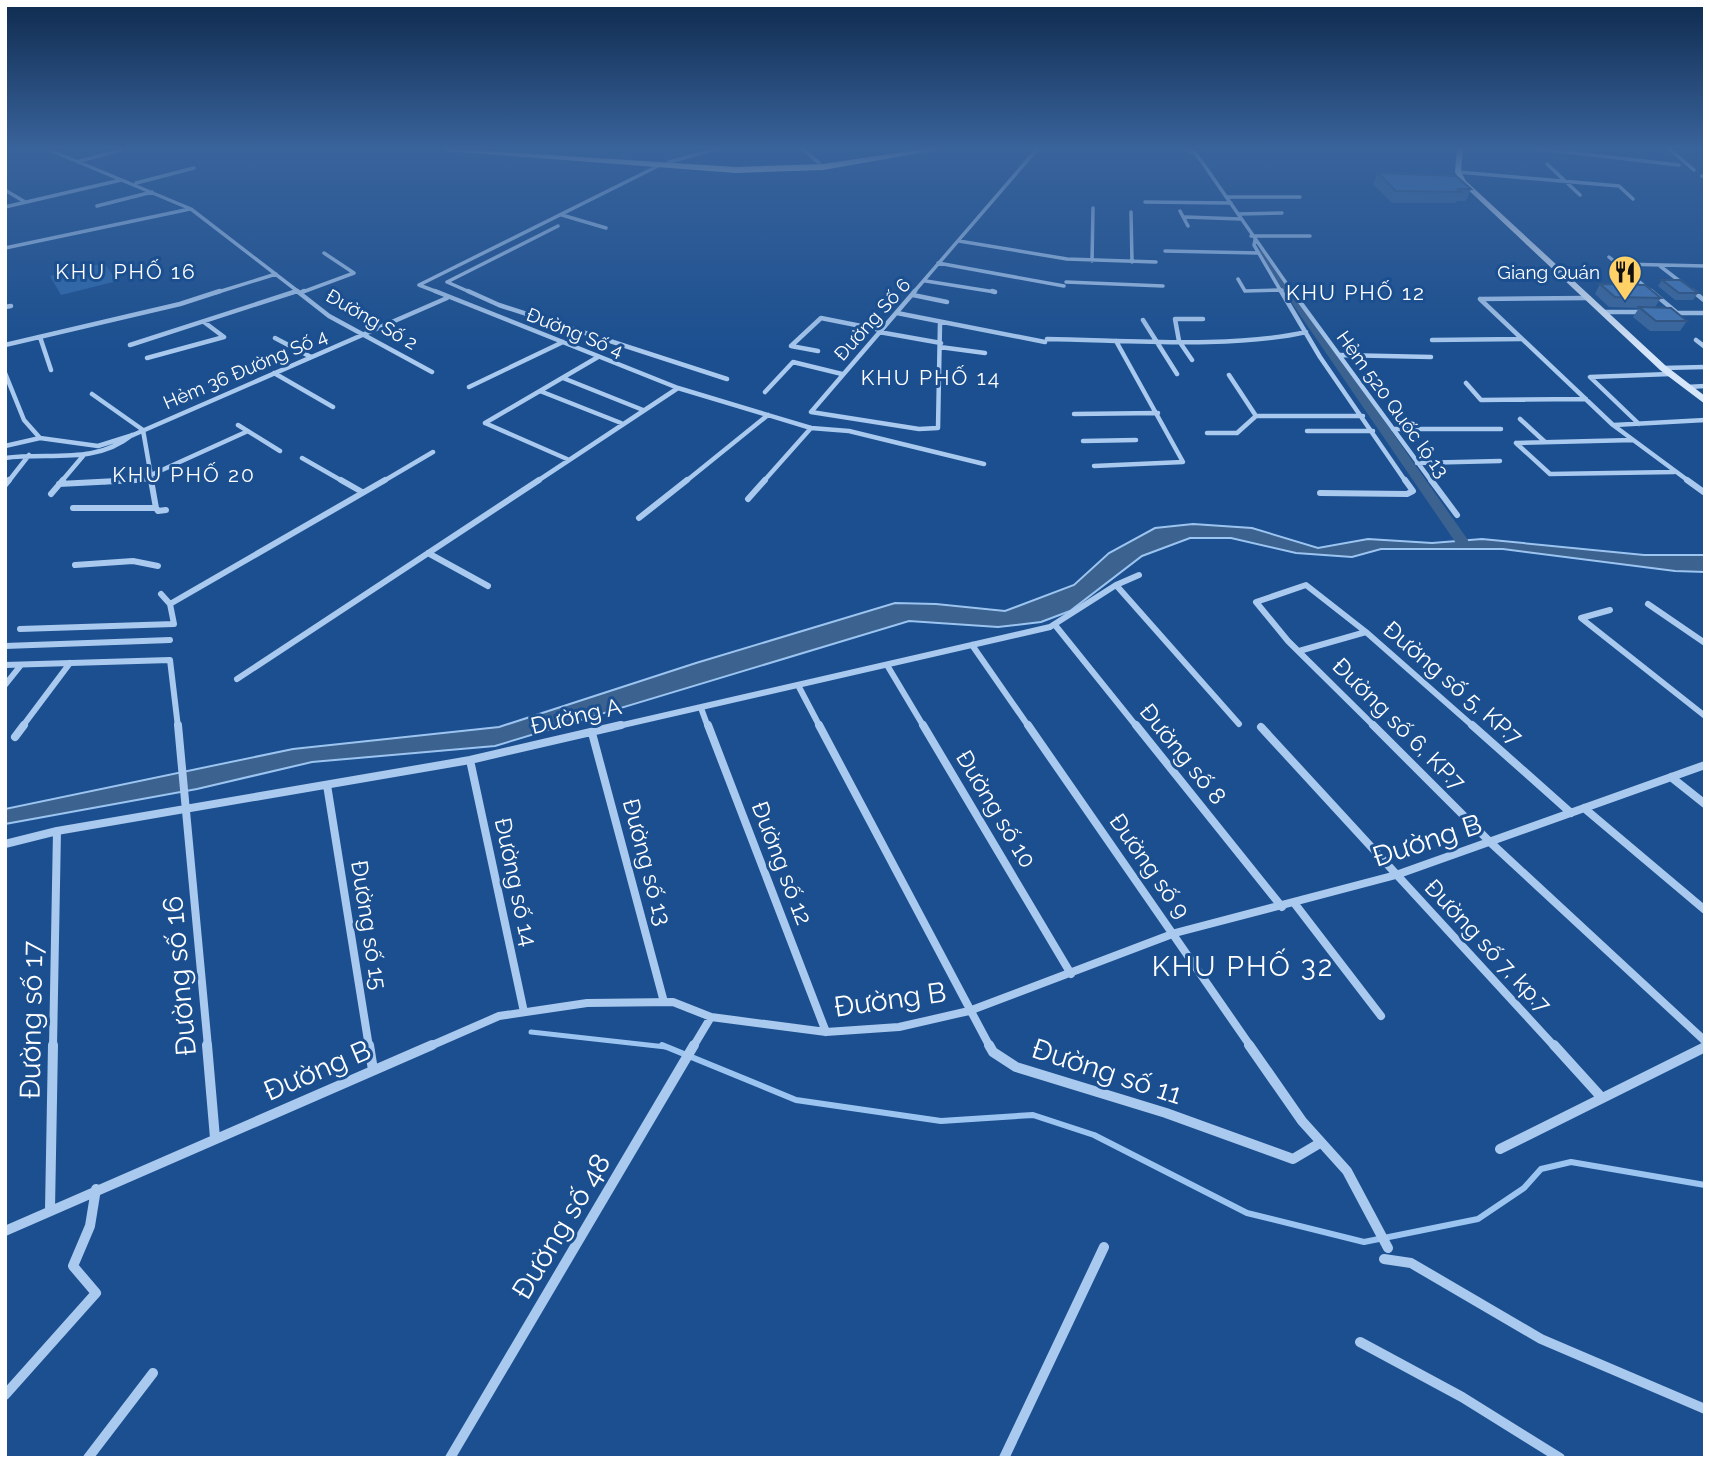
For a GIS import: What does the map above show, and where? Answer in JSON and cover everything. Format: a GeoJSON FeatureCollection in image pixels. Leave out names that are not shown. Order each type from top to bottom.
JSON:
{"type":"FeatureCollection","features":[{"type":"Feature","properties":{"kind":"main road"},"geometry":{"type":"LineString","coordinates":[[1503,216],[1524,240],[1666,371],[1705,401]]}},
{"type":"Feature","properties":{"kind":"street"},"geometry":{"type":"LineString","coordinates":[[5,248],[156,216]]}},
{"type":"Feature","properties":{"kind":"street","name":"Đường Số 2"},"geometry":{"type":"LineString","coordinates":[[201,216],[329,316],[432,372]]}},
{"type":"Feature","properties":{"kind":"street","name":"Đường Số 4"},"geometry":{"type":"LineString","coordinates":[[558,216],[419,285],[678,388],[811,428],[849,431],[984,464]]}},
{"type":"Feature","properties":{"kind":"street"},"geometry":{"type":"LineString","coordinates":[[565,216],[606,228]]}},
{"type":"Feature","properties":{"kind":"street","name":"Đường Số 6"},"geometry":{"type":"LineString","coordinates":[[940,345],[938,428],[919,429],[811,412],[979,216]]}},
{"type":"Feature","properties":{"kind":"street"},"geometry":{"type":"LineString","coordinates":[[1092,261],[1093,216]]}},
{"type":"Feature","properties":{"kind":"street"},"geometry":{"type":"LineString","coordinates":[[1130,216],[1132,262]]}},
{"type":"Feature","properties":{"kind":"street"},"geometry":{"type":"LineString","coordinates":[[1188,226],[1185,217],[1225,216]]}},
{"type":"Feature","properties":{"kind":"street","name":"Hẻm 520 Quốc lộ 13"},"geometry":{"type":"LineString","coordinates":[[1240,216],[1253,238],[1457,515]]}},
{"type":"Feature","properties":{"kind":"street"},"geometry":{"type":"LineString","coordinates":[[558,226],[447,282],[499,306],[727,379]]}},
{"type":"Feature","properties":{"kind":"street"},"geometry":{"type":"LineString","coordinates":[[1310,236],[1253,238],[1258,253],[1306,332],[1412,493],[1320,493]]}},
{"type":"Feature","properties":{"kind":"street"},"geometry":{"type":"LineString","coordinates":[[958,241],[1092,261],[1156,262]]}},
{"type":"Feature","properties":{"kind":"street"},"geometry":{"type":"LineString","coordinates":[[1165,251],[1258,253]]}},
{"type":"Feature","properties":{"kind":"street"},"geometry":{"type":"LineString","coordinates":[[131,345],[354,273],[324,253]]}},
{"type":"Feature","properties":{"kind":"street"},"geometry":{"type":"LineString","coordinates":[[480,254],[490,258]]}},
{"type":"Feature","properties":{"kind":"street"},"geometry":{"type":"LineString","coordinates":[[1609,257],[1677,313]]}},
{"type":"Feature","properties":{"kind":"street"},"geometry":{"type":"LineString","coordinates":[[939,263],[1065,284],[1163,286]]}},
{"type":"Feature","properties":{"kind":"street"},"geometry":{"type":"LineString","coordinates":[[1619,264],[1705,266]]}},
{"type":"Feature","properties":{"kind":"street"},"geometry":{"type":"LineString","coordinates":[[1660,265],[1705,301]]}},
{"type":"Feature","properties":{"kind":"street"},"geometry":{"type":"LineString","coordinates":[[5,345],[180,304],[276,274]]}},
{"type":"Feature","properties":{"kind":"street"},"geometry":{"type":"LineString","coordinates":[[1238,279],[1245,291],[1282,290]]}},
{"type":"Feature","properties":{"kind":"street"},"geometry":{"type":"LineString","coordinates":[[926,281],[995,292]]}},
{"type":"Feature","properties":{"kind":"street"},"geometry":{"type":"LineString","coordinates":[[913,295],[947,302]]}},
{"type":"Feature","properties":{"kind":"street","name":"Hẻm 36 Đường Số 4"},"geometry":{"type":"LineString","coordinates":[[5,446],[40,438],[98,446],[133,435],[447,298]]}},
{"type":"Feature","properties":{"kind":"street"},"geometry":{"type":"LineString","coordinates":[[1589,298],[1480,299],[1613,425],[1705,493]]}},
{"type":"Feature","properties":{"kind":"street"},"geometry":{"type":"LineString","coordinates":[[1604,312],[1653,312]]}},
{"type":"Feature","properties":{"kind":"street"},"geometry":{"type":"LineString","coordinates":[[897,313],[1046,341],[1179,341],[1284,337],[1306,332]]}},
{"type":"Feature","properties":{"kind":"street"},"geometry":{"type":"LineString","coordinates":[[1665,313],[1705,313]]}},
{"type":"Feature","properties":{"kind":"street"},"geometry":{"type":"LineString","coordinates":[[818,351],[791,345],[821,318],[985,353]]}},
{"type":"Feature","properties":{"kind":"street"},"geometry":{"type":"LineString","coordinates":[[1192,360],[1179,341],[1175,319],[1203,319]]}},
{"type":"Feature","properties":{"kind":"street"},"geometry":{"type":"LineString","coordinates":[[1143,320],[1177,374]]}},
{"type":"Feature","properties":{"kind":"street"},"geometry":{"type":"LineString","coordinates":[[147,358],[224,337],[204,322]]}},
{"type":"Feature","properties":{"kind":"street"},"geometry":{"type":"LineString","coordinates":[[940,323],[940,345]]}},
{"type":"Feature","properties":{"kind":"street"},"geometry":{"type":"LineString","coordinates":[[40,337],[51,370]]}},
{"type":"Feature","properties":{"kind":"street"},"geometry":{"type":"LineString","coordinates":[[275,338],[311,358]]}},
{"type":"Feature","properties":{"kind":"street"},"geometry":{"type":"LineString","coordinates":[[1432,340],[1521,339]]}},
{"type":"Feature","properties":{"kind":"street"},"geometry":{"type":"LineString","coordinates":[[1696,340],[1705,347]]}},
{"type":"Feature","properties":{"kind":"street"},"geometry":{"type":"LineString","coordinates":[[1094,466],[1182,463],[1158,413],[1116,341]]}},
{"type":"Feature","properties":{"kind":"street"},"geometry":{"type":"LineString","coordinates":[[469,387],[563,342]]}},
{"type":"Feature","properties":{"kind":"street"},"geometry":{"type":"LineString","coordinates":[[1340,355],[1431,357]]}},
{"type":"Feature","properties":{"kind":"street"},"geometry":{"type":"LineString","coordinates":[[567,459],[485,423],[598,357]]}},
{"type":"Feature","properties":{"kind":"street"},"geometry":{"type":"LineString","coordinates":[[765,392],[793,362],[842,374]]}},
{"type":"Feature","properties":{"kind":"street"},"geometry":{"type":"LineString","coordinates":[[1639,424],[1590,377],[1705,367]]}},
{"type":"Feature","properties":{"kind":"street"},"geometry":{"type":"LineString","coordinates":[[5,373],[9,390],[24,419],[40,438]]}},
{"type":"Feature","properties":{"kind":"street"},"geometry":{"type":"LineString","coordinates":[[274,373],[333,407]]}},
{"type":"Feature","properties":{"kind":"street"},"geometry":{"type":"LineString","coordinates":[[1229,375],[1256,416]]}},
{"type":"Feature","properties":{"kind":"street"},"geometry":{"type":"LineString","coordinates":[[563,378],[643,410]]}},
{"type":"Feature","properties":{"kind":"street"},"geometry":{"type":"LineString","coordinates":[[1466,383],[1481,400],[1586,399]]}},
{"type":"Feature","properties":{"kind":"street"},"geometry":{"type":"LineString","coordinates":[[1687,387],[1705,386]]}},
{"type":"Feature","properties":{"kind":"street"},"geometry":{"type":"LineString","coordinates":[[237,679],[678,388]]}},
{"type":"Feature","properties":{"kind":"street"},"geometry":{"type":"LineString","coordinates":[[540,391],[621,424]]}},
{"type":"Feature","properties":{"kind":"street"},"geometry":{"type":"LineString","coordinates":[[92,394],[143,430],[156,508],[158,512],[166,510]]}},
{"type":"Feature","properties":{"kind":"street"},"geometry":{"type":"LineString","coordinates":[[1074,414],[1158,413]]}},
{"type":"Feature","properties":{"kind":"street"},"geometry":{"type":"LineString","coordinates":[[639,518],[768,415]]}},
{"type":"Feature","properties":{"kind":"street"},"geometry":{"type":"LineString","coordinates":[[1207,433],[1237,433],[1256,416],[1363,416]]}},
{"type":"Feature","properties":{"kind":"street"},"geometry":{"type":"LineString","coordinates":[[1520,419],[1545,442]]}},
{"type":"Feature","properties":{"kind":"street"},"geometry":{"type":"LineString","coordinates":[[1613,425],[1705,420]]}},
{"type":"Feature","properties":{"kind":"street"},"geometry":{"type":"LineString","coordinates":[[238,425],[280,451]]}},
{"type":"Feature","properties":{"kind":"street"},"geometry":{"type":"LineString","coordinates":[[748,499],[811,428]]}},
{"type":"Feature","properties":{"kind":"street"},"geometry":{"type":"LineString","coordinates":[[1392,429],[1501,429]]}},
{"type":"Feature","properties":{"kind":"street"},"geometry":{"type":"LineString","coordinates":[[59,484],[151,477],[248,431]]}},
{"type":"Feature","properties":{"kind":"street"},"geometry":{"type":"LineString","coordinates":[[1307,431],[1373,431]]}},
{"type":"Feature","properties":{"kind":"street","name":"Hẻm 36 Đường Số 4"},"geometry":{"type":"LineString","coordinates":[[5,458],[83,456],[125,443],[133,435]]}},
{"type":"Feature","properties":{"kind":"street"},"geometry":{"type":"LineString","coordinates":[[1083,441],[1136,440]]}},
{"type":"Feature","properties":{"kind":"street"},"geometry":{"type":"LineString","coordinates":[[1633,440],[1516,443],[1550,474],[1674,472]]}},
{"type":"Feature","properties":{"kind":"street"},"geometry":{"type":"LineString","coordinates":[[170,604],[433,452]]}},
{"type":"Feature","properties":{"kind":"street"},"geometry":{"type":"LineString","coordinates":[[5,485],[29,456]]}},
{"type":"Feature","properties":{"kind":"street"},"geometry":{"type":"LineString","coordinates":[[51,494],[83,456]]}},
{"type":"Feature","properties":{"kind":"street"},"geometry":{"type":"LineString","coordinates":[[302,458],[362,492]]}},
{"type":"Feature","properties":{"kind":"street"},"geometry":{"type":"LineString","coordinates":[[1417,463],[1500,461]]}},
{"type":"Feature","properties":{"kind":"street"},"geometry":{"type":"LineString","coordinates":[[74,508],[156,508]]}},
{"type":"Feature","properties":{"kind":"street"},"geometry":{"type":"LineString","coordinates":[[428,553],[488,586]]}},
{"type":"Feature","properties":{"kind":"street"},"geometry":{"type":"LineString","coordinates":[[75,565],[133,561],[158,566]]}},
{"type":"Feature","properties":{"kind":"street","name":"Đường A"},"geometry":{"type":"LineString","coordinates":[[5,844],[57,831],[470,760],[799,687],[1055,625],[1115,586],[1139,575]]}},
{"type":"Feature","properties":{"kind":"street","name":"Đường số 6, KP.7"},"geometry":{"type":"LineString","coordinates":[[1306,585],[1256,603],[1299,651],[1492,843],[1705,1041]]}},
{"type":"Feature","properties":{"kind":"street","name":"Đường số 5, KP.7"},"geometry":{"type":"LineString","coordinates":[[1306,585],[1366,632],[1571,813]]}},
{"type":"Feature","properties":{"kind":"street"},"geometry":{"type":"LineString","coordinates":[[1115,586],[1240,724]]}},
{"type":"Feature","properties":{"kind":"street"},"geometry":{"type":"LineString","coordinates":[[20,629],[174,624],[170,604],[161,594]]}},
{"type":"Feature","properties":{"kind":"street"},"geometry":{"type":"LineString","coordinates":[[1648,604],[1705,643]]}},
{"type":"Feature","properties":{"kind":"street"},"geometry":{"type":"LineString","coordinates":[[1610,610],[1581,618],[1705,716]]}},
{"type":"Feature","properties":{"kind":"street","name":"Đường số 8"},"geometry":{"type":"LineString","coordinates":[[1055,625],[1282,907]]}},
{"type":"Feature","properties":{"kind":"street"},"geometry":{"type":"LineString","coordinates":[[1299,651],[1366,632]]}},
{"type":"Feature","properties":{"kind":"street"},"geometry":{"type":"LineString","coordinates":[[5,646],[170,640]]}},
{"type":"Feature","properties":{"kind":"street","name":"Đường số 9"},"geometry":{"type":"LineString","coordinates":[[972,645],[1320,1143],[1347,1171],[1386,1253],[1411,1263],[1541,1339],[1705,1409]]}},
{"type":"Feature","properties":{"kind":"street","name":"Đường số 16"},"geometry":{"type":"LineString","coordinates":[[70,663],[170,660],[187,796],[215,1138]]}},
{"type":"Feature","properties":{"kind":"street"},"geometry":{"type":"LineString","coordinates":[[5,665],[70,663]]}},
{"type":"Feature","properties":{"kind":"street"},"geometry":{"type":"LineString","coordinates":[[15,737],[70,663]]}},
{"type":"Feature","properties":{"kind":"street"},"geometry":{"type":"LineString","coordinates":[[5,685],[21,664]]}},
{"type":"Feature","properties":{"kind":"street","name":"Đường số 10"},"geometry":{"type":"LineString","coordinates":[[887,665],[1071,974]]}},
{"type":"Feature","properties":{"kind":"street","name":"Đường số 11"},"geometry":{"type":"LineString","coordinates":[[799,687],[993,1052],[1016,1068],[1166,1113],[1293,1159],[1320,1143]]}},
{"type":"Feature","properties":{"kind":"street","name":"Đường số 12"},"geometry":{"type":"LineString","coordinates":[[701,708],[826,1032]]}},
{"type":"Feature","properties":{"kind":"street","name":"Đường số 7, kp.7"},"geometry":{"type":"LineString","coordinates":[[1261,727],[1602,1098]]}},
{"type":"Feature","properties":{"kind":"street","name":"Đường số 13"},"geometry":{"type":"LineString","coordinates":[[592,733],[664,1002]]}},
{"type":"Feature","properties":{"kind":"street","name":"Đường số 14"},"geometry":{"type":"LineString","coordinates":[[470,760],[524,1012]]}},
{"type":"Feature","properties":{"kind":"street","name":"Đường B"},"geometry":{"type":"LineString","coordinates":[[5,1231],[50,1209],[499,1016],[587,1003],[673,1002],[710,1017],[826,1032],[899,1027],[969,1011],[1175,933],[1295,904],[1396,875],[1705,765]]}},
{"type":"Feature","properties":{"kind":"street"},"geometry":{"type":"LineString","coordinates":[[1671,777],[1705,804]]}},
{"type":"Feature","properties":{"kind":"street","name":"Đường số 15"},"geometry":{"type":"LineString","coordinates":[[327,785],[373,1070]]}},
{"type":"Feature","properties":{"kind":"street"},"geometry":{"type":"LineString","coordinates":[[1584,808],[1705,910]]}},
{"type":"Feature","properties":{"kind":"street","name":"Đường số 17"},"geometry":{"type":"LineString","coordinates":[[50,1209],[57,831]]}},
{"type":"Feature","properties":{"kind":"street"},"geometry":{"type":"LineString","coordinates":[[1295,904],[1381,1016]]}},
{"type":"Feature","properties":{"kind":"street","name":"Đường số 48"},"geometry":{"type":"LineString","coordinates":[[450,1458],[710,1017]]}},
{"type":"Feature","properties":{"kind":"street"},"geometry":{"type":"LineString","coordinates":[[1500,1149],[1705,1047]]}},
{"type":"Feature","properties":{"kind":"street"},"geometry":{"type":"LineString","coordinates":[[5,1395],[96,1293],[73,1266],[90,1226],[96,1189]]}},
{"type":"Feature","properties":{"kind":"street"},"geometry":{"type":"LineString","coordinates":[[1004,1458],[1104,1247]]}},
{"type":"Feature","properties":{"kind":"street"},"geometry":{"type":"LineString","coordinates":[[1360,1342],[1462,1397],[1560,1458]]}},
{"type":"Feature","properties":{"kind":"street"},"geometry":{"type":"LineString","coordinates":[[88,1458],[153,1373]]}},
{"type":"Feature","properties":{"kind":"shaded area"},"geometry":{"type":"Polygon","coordinates":[[[104,263],[117,281],[61,295],[50,276],[104,263]]]}},
{"type":"Feature","properties":{"kind":"shaded area"},"geometry":{"type":"Polygon","coordinates":[[[1193,524],[1252,528],[1318,548],[1368,539],[1432,543],[1482,539],[1644,555],[1705,555],[1705,572],[1675,571],[1503,549],[1381,549],[1352,557],[1296,553],[1231,538],[1190,538],[1142,556],[1070,611],[1041,622],[998,627],[909,621],[495,746],[312,762],[197,789],[5,824],[5,809],[293,749],[499,727],[696,663],[895,603],[1005,611],[1074,585],[1109,553],[1155,528],[1193,524]]]}},
{"type":"Feature","properties":{"kind":"building"},"geometry":{"type":"Polygon","coordinates":[[[1662,280],[1680,280],[1698,293],[1679,293],[1662,280]]]}},
{"type":"Feature","properties":{"kind":"building"},"geometry":{"type":"Polygon","coordinates":[[[1600,284],[1645,285],[1661,298],[1615,297],[1600,284]]]}},
{"type":"Feature","properties":{"kind":"building"},"geometry":{"type":"Polygon","coordinates":[[[1639,307],[1671,308],[1687,321],[1656,321],[1639,307]]]}},
{"type":"Feature","properties":{"kind":"waterway"},"geometry":{"type":"LineString","coordinates":[[1261,252],[1463,543]]}},
{"type":"Feature","properties":{"kind":"waterway"},"geometry":{"type":"LineString","coordinates":[[531,1032],[666,1047]]}},
{"type":"Feature","properties":{"kind":"waterway"},"geometry":{"type":"LineString","coordinates":[[662,1045],[796,1100],[941,1121],[1033,1115],[1094,1135],[1247,1213],[1364,1242],[1478,1219],[1524,1188],[1541,1169],[1571,1162],[1705,1185]]}},
{"type":"Feature","properties":{"kind":"place","name":"Giang Quán"},"geometry":{"type":"Point","coordinates":[1625,302]}},
{"type":"Feature","properties":{"kind":"district","name":"KHU PHỐ 16"},"geometry":{"type":"Point","coordinates":[126,272]}},
{"type":"Feature","properties":{"kind":"district","name":"KHU PHỐ 12"},"geometry":{"type":"Point","coordinates":[1356,293]}},
{"type":"Feature","properties":{"kind":"district","name":"KHU PHỐ 14"},"geometry":{"type":"Point","coordinates":[931,378]}},
{"type":"Feature","properties":{"kind":"district","name":"KHU PHỐ 20"},"geometry":{"type":"Point","coordinates":[184,475]}},
{"type":"Feature","properties":{"kind":"district","name":"KHU PHỐ 32"},"geometry":{"type":"Point","coordinates":[1243,966]}}]}
